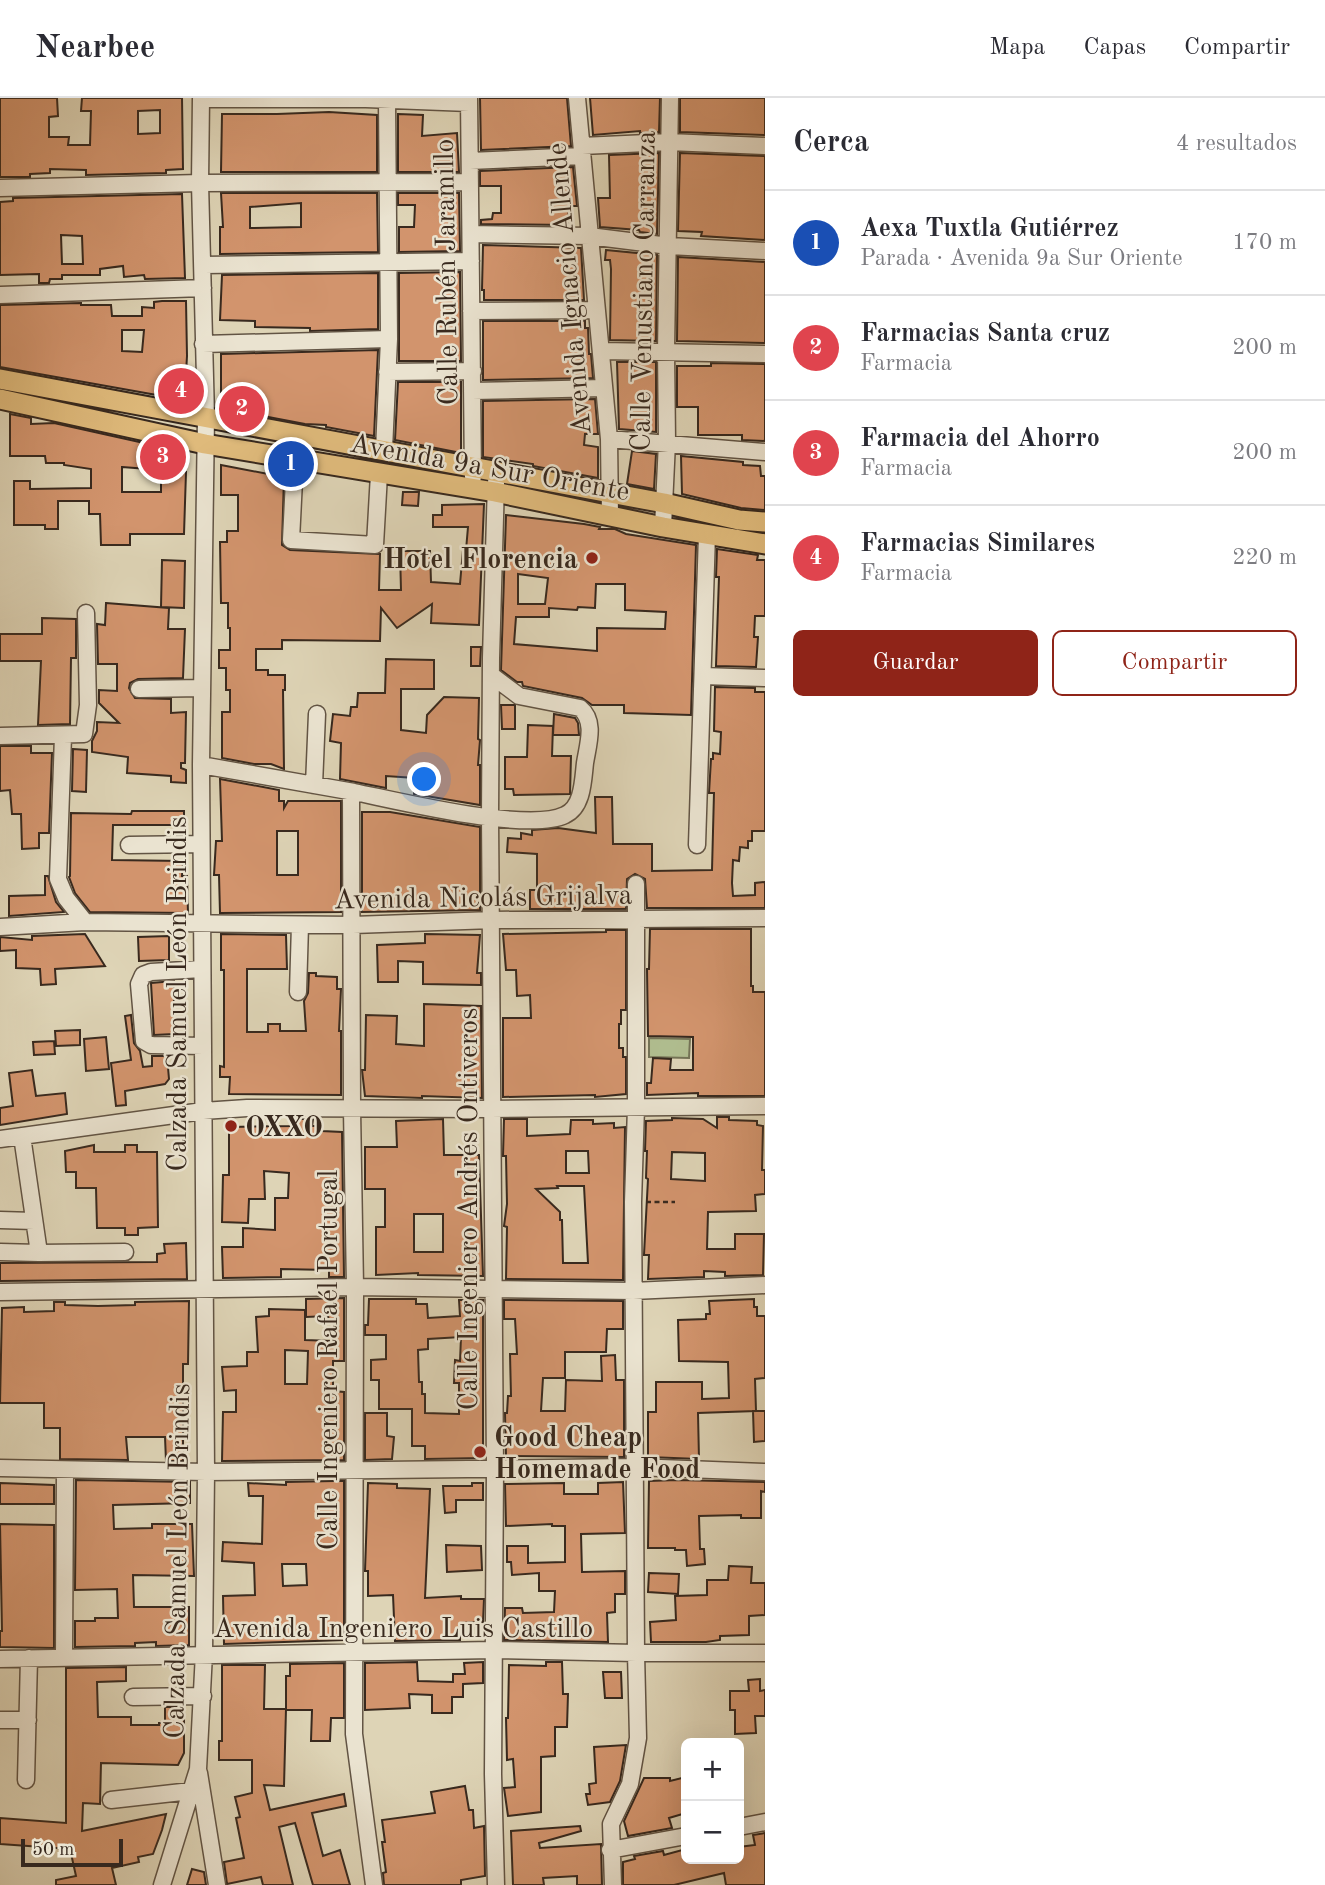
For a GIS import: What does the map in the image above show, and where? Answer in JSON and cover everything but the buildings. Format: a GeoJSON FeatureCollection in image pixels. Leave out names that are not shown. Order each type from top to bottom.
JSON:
{"type":"FeatureCollection","features":[{"type":"Feature","properties":{"kind":"main road","name":"Avenida 9a Sur Oriente"},"geometry":{"type":"LineString","coordinates":[[0,379],[384,450],[473,478]]}},
{"type":"Feature","properties":{"kind":"main road","name":"Avenida 9a Sur Oriente"},"geometry":{"type":"LineString","coordinates":[[0,399],[205,444],[379,474],[473,478],[611,494],[739,520],[765,522]]}},
{"type":"Feature","properties":{"kind":"main road","name":"Avenida 9a Sur Oriente"},"geometry":{"type":"LineString","coordinates":[[496,482],[610,516],[765,544]]}},
{"type":"Feature","properties":{"kind":"street"},"geometry":{"type":"LineString","coordinates":[[201,98],[469,101]]}},
{"type":"Feature","properties":{"kind":"street","name":"Calzada Samuel León Brindis"},"geometry":{"type":"LineString","coordinates":[[162,1885],[198,1769],[204,1653],[206,1472],[201,765],[206,417],[200,183],[201,98]]}},
{"type":"Feature","properties":{"kind":"street","name":"Avenida Ignacio Allende"},"geometry":{"type":"LineString","coordinates":[[577,98],[609,439],[610,516]]}},
{"type":"Feature","properties":{"kind":"street","name":"Calle Venustiano Carranza"},"geometry":{"type":"LineString","coordinates":[[663,527],[667,442],[670,98]]}},
{"type":"Feature","properties":{"kind":"street"},"geometry":{"type":"LineString","coordinates":[[384,450],[389,339],[387,100]]}},
{"type":"Feature","properties":{"kind":"street","name":"Calle Rubén Jaramillo"},"geometry":{"type":"LineString","coordinates":[[469,101],[473,478]]}},
{"type":"Feature","properties":{"kind":"street"},"geometry":{"type":"LineString","coordinates":[[471,161],[669,142],[765,146]]}},
{"type":"Feature","properties":{"kind":"street"},"geometry":{"type":"LineString","coordinates":[[0,188],[200,183],[470,182]]}},
{"type":"Feature","properties":{"kind":"street"},"geometry":{"type":"LineString","coordinates":[[471,234],[589,236],[669,246],[765,251]]}},
{"type":"Feature","properties":{"kind":"street"},"geometry":{"type":"LineString","coordinates":[[204,265],[471,261]]}},
{"type":"Feature","properties":{"kind":"street"},"geometry":{"type":"LineString","coordinates":[[0,295],[202,288]]}},
{"type":"Feature","properties":{"kind":"street"},"geometry":{"type":"LineString","coordinates":[[471,311],[597,310]]}},
{"type":"Feature","properties":{"kind":"street"},"geometry":{"type":"LineString","coordinates":[[203,344],[389,339]]}},
{"type":"Feature","properties":{"kind":"street"},"geometry":{"type":"LineString","coordinates":[[602,351],[765,354]]}},
{"type":"Feature","properties":{"kind":"street"},"geometry":{"type":"LineString","coordinates":[[387,372],[472,371]]}},
{"type":"Feature","properties":{"kind":"street"},"geometry":{"type":"LineString","coordinates":[[472,391],[604,388]]}},
{"type":"Feature","properties":{"kind":"street"},"geometry":{"type":"LineString","coordinates":[[609,439],[765,452]]}},
{"type":"Feature","properties":{"kind":"street"},"geometry":{"type":"LineString","coordinates":[[295,460],[290,540],[375,545],[379,474]]}},
{"type":"Feature","properties":{"kind":"street","name":"Calle Ingeniero Andrés Ontiveros"},"geometry":{"type":"LineString","coordinates":[[496,482],[490,818],[495,1469],[493,1774],[496,1885]]}},
{"type":"Feature","properties":{"kind":"street"},"geometry":{"type":"LineString","coordinates":[[697,845],[708,534]]}},
{"type":"Feature","properties":{"kind":"street"},"geometry":{"type":"LineString","coordinates":[[0,736],[83,734],[88,705],[86,613]]}},
{"type":"Feature","properties":{"kind":"street"},"geometry":{"type":"LineString","coordinates":[[201,765],[490,818],[550,820],[568,814],[578,804],[583,785],[590,725],[586,713],[580,708],[519,696],[491,675]]}},
{"type":"Feature","properties":{"kind":"street"},"geometry":{"type":"LineString","coordinates":[[703,676],[765,678]]}},
{"type":"Feature","properties":{"kind":"street"},"geometry":{"type":"LineString","coordinates":[[139,689],[202,688]]}},
{"type":"Feature","properties":{"kind":"street"},"geometry":{"type":"LineString","coordinates":[[314,785],[317,714]]}},
{"type":"Feature","properties":{"kind":"street"},"geometry":{"type":"LineString","coordinates":[[63,736],[58,879],[66,898],[85,922]]}},
{"type":"Feature","properties":{"kind":"street","name":"Calle Ingeniero Rafaél Portugal"},"geometry":{"type":"LineString","coordinates":[[351,792],[355,1287],[354,1734],[374,1885]]}},
{"type":"Feature","properties":{"kind":"street"},"geometry":{"type":"LineString","coordinates":[[129,845],[201,844]]}},
{"type":"Feature","properties":{"kind":"street"},"geometry":{"type":"LineString","coordinates":[[613,1885],[611,1824],[631,1784],[638,1738],[633,1291],[638,920],[636,884]]}},
{"type":"Feature","properties":{"kind":"street","name":"Avenida Nicolás Grijalva"},"geometry":{"type":"LineString","coordinates":[[0,927],[85,922],[353,925],[492,919],[765,918]]}},
{"type":"Feature","properties":{"kind":"street"},"geometry":{"type":"LineString","coordinates":[[298,992],[300,925]]}},
{"type":"Feature","properties":{"kind":"street"},"geometry":{"type":"LineString","coordinates":[[202,969],[151,972],[143,975],[139,984],[144,1041],[151,1045],[203,1046]]}},
{"type":"Feature","properties":{"kind":"street"},"geometry":{"type":"LineString","coordinates":[[0,1139],[203,1111],[247,1108],[765,1107]]}},
{"type":"Feature","properties":{"kind":"street"},"geometry":{"type":"LineString","coordinates":[[22,1136],[39,1253]]}},
{"type":"Feature","properties":{"kind":"street"},"geometry":{"type":"LineString","coordinates":[[0,1220],[34,1221]]}},
{"type":"Feature","properties":{"kind":"street"},"geometry":{"type":"LineString","coordinates":[[0,1252],[125,1252]]}},
{"type":"Feature","properties":{"kind":"street"},"geometry":{"type":"LineString","coordinates":[[0,1292],[355,1287],[633,1291],[765,1285]]}},
{"type":"Feature","properties":{"kind":"street"},"geometry":{"type":"LineString","coordinates":[[0,1468],[206,1472],[635,1467],[765,1472]]}},
{"type":"Feature","properties":{"kind":"street"},"geometry":{"type":"LineString","coordinates":[[64,1657],[65,1471]]}},
{"type":"Feature","properties":{"kind":"street","name":"Avenida Ingeniero Luis Castillo"},"geometry":{"type":"LineString","coordinates":[[0,1659],[355,1651],[765,1653]]}},
{"type":"Feature","properties":{"kind":"street"},"geometry":{"type":"LineString","coordinates":[[26,1780],[29,1658]]}},
{"type":"Feature","properties":{"kind":"street"},"geometry":{"type":"LineString","coordinates":[[133,1697],[203,1696]]}},
{"type":"Feature","properties":{"kind":"street"},"geometry":{"type":"LineString","coordinates":[[0,1720],[28,1720]]}},
{"type":"Feature","properties":{"kind":"street"},"geometry":{"type":"LineString","coordinates":[[198,1769],[217,1885]]}},
{"type":"Feature","properties":{"kind":"street"},"geometry":{"type":"LineString","coordinates":[[111,1800],[191,1791]]}},
{"type":"Feature","properties":{"kind":"street"},"geometry":{"type":"LineString","coordinates":[[744,1826],[765,1822]]}},
{"type":"Feature","properties":{"kind":"street"},"geometry":{"type":"LineString","coordinates":[[610,1850],[681,1837]]}},
{"type":"Feature","properties":{"kind":"path"},"geometry":{"type":"LineString","coordinates":[[633,1202],[675,1202]]}},
{"type":"Feature","properties":{"kind":"green space"},"geometry":{"type":"Polygon","coordinates":[[[649,1038],[690,1039],[689,1058],[649,1057],[649,1038]]]}},
{"type":"Feature","properties":{"kind":"place","name":"Farmacias Similares"},"geometry":{"type":"Point","coordinates":[181,391]}},
{"type":"Feature","properties":{"kind":"place","name":"Farmacias Santa cruz"},"geometry":{"type":"Point","coordinates":[242,409]}},
{"type":"Feature","properties":{"kind":"place","name":"Farmacia del Ahorro"},"geometry":{"type":"Point","coordinates":[163,457]}},
{"type":"Feature","properties":{"kind":"place","name":"Aexa Tuxtla Gutiérrez"},"geometry":{"type":"Point","coordinates":[291,464]}},
{"type":"Feature","properties":{"kind":"place","name":"Hotel Florencia"},"geometry":{"type":"Point","coordinates":[592,558]}},
{"type":"Feature","properties":{"kind":"place","name":"OXXO"},"geometry":{"type":"Point","coordinates":[231,1126]}},
{"type":"Feature","properties":{"kind":"place","name":"Good Cheap Homemade Food"},"geometry":{"type":"Point","coordinates":[480,1452]}}]}
